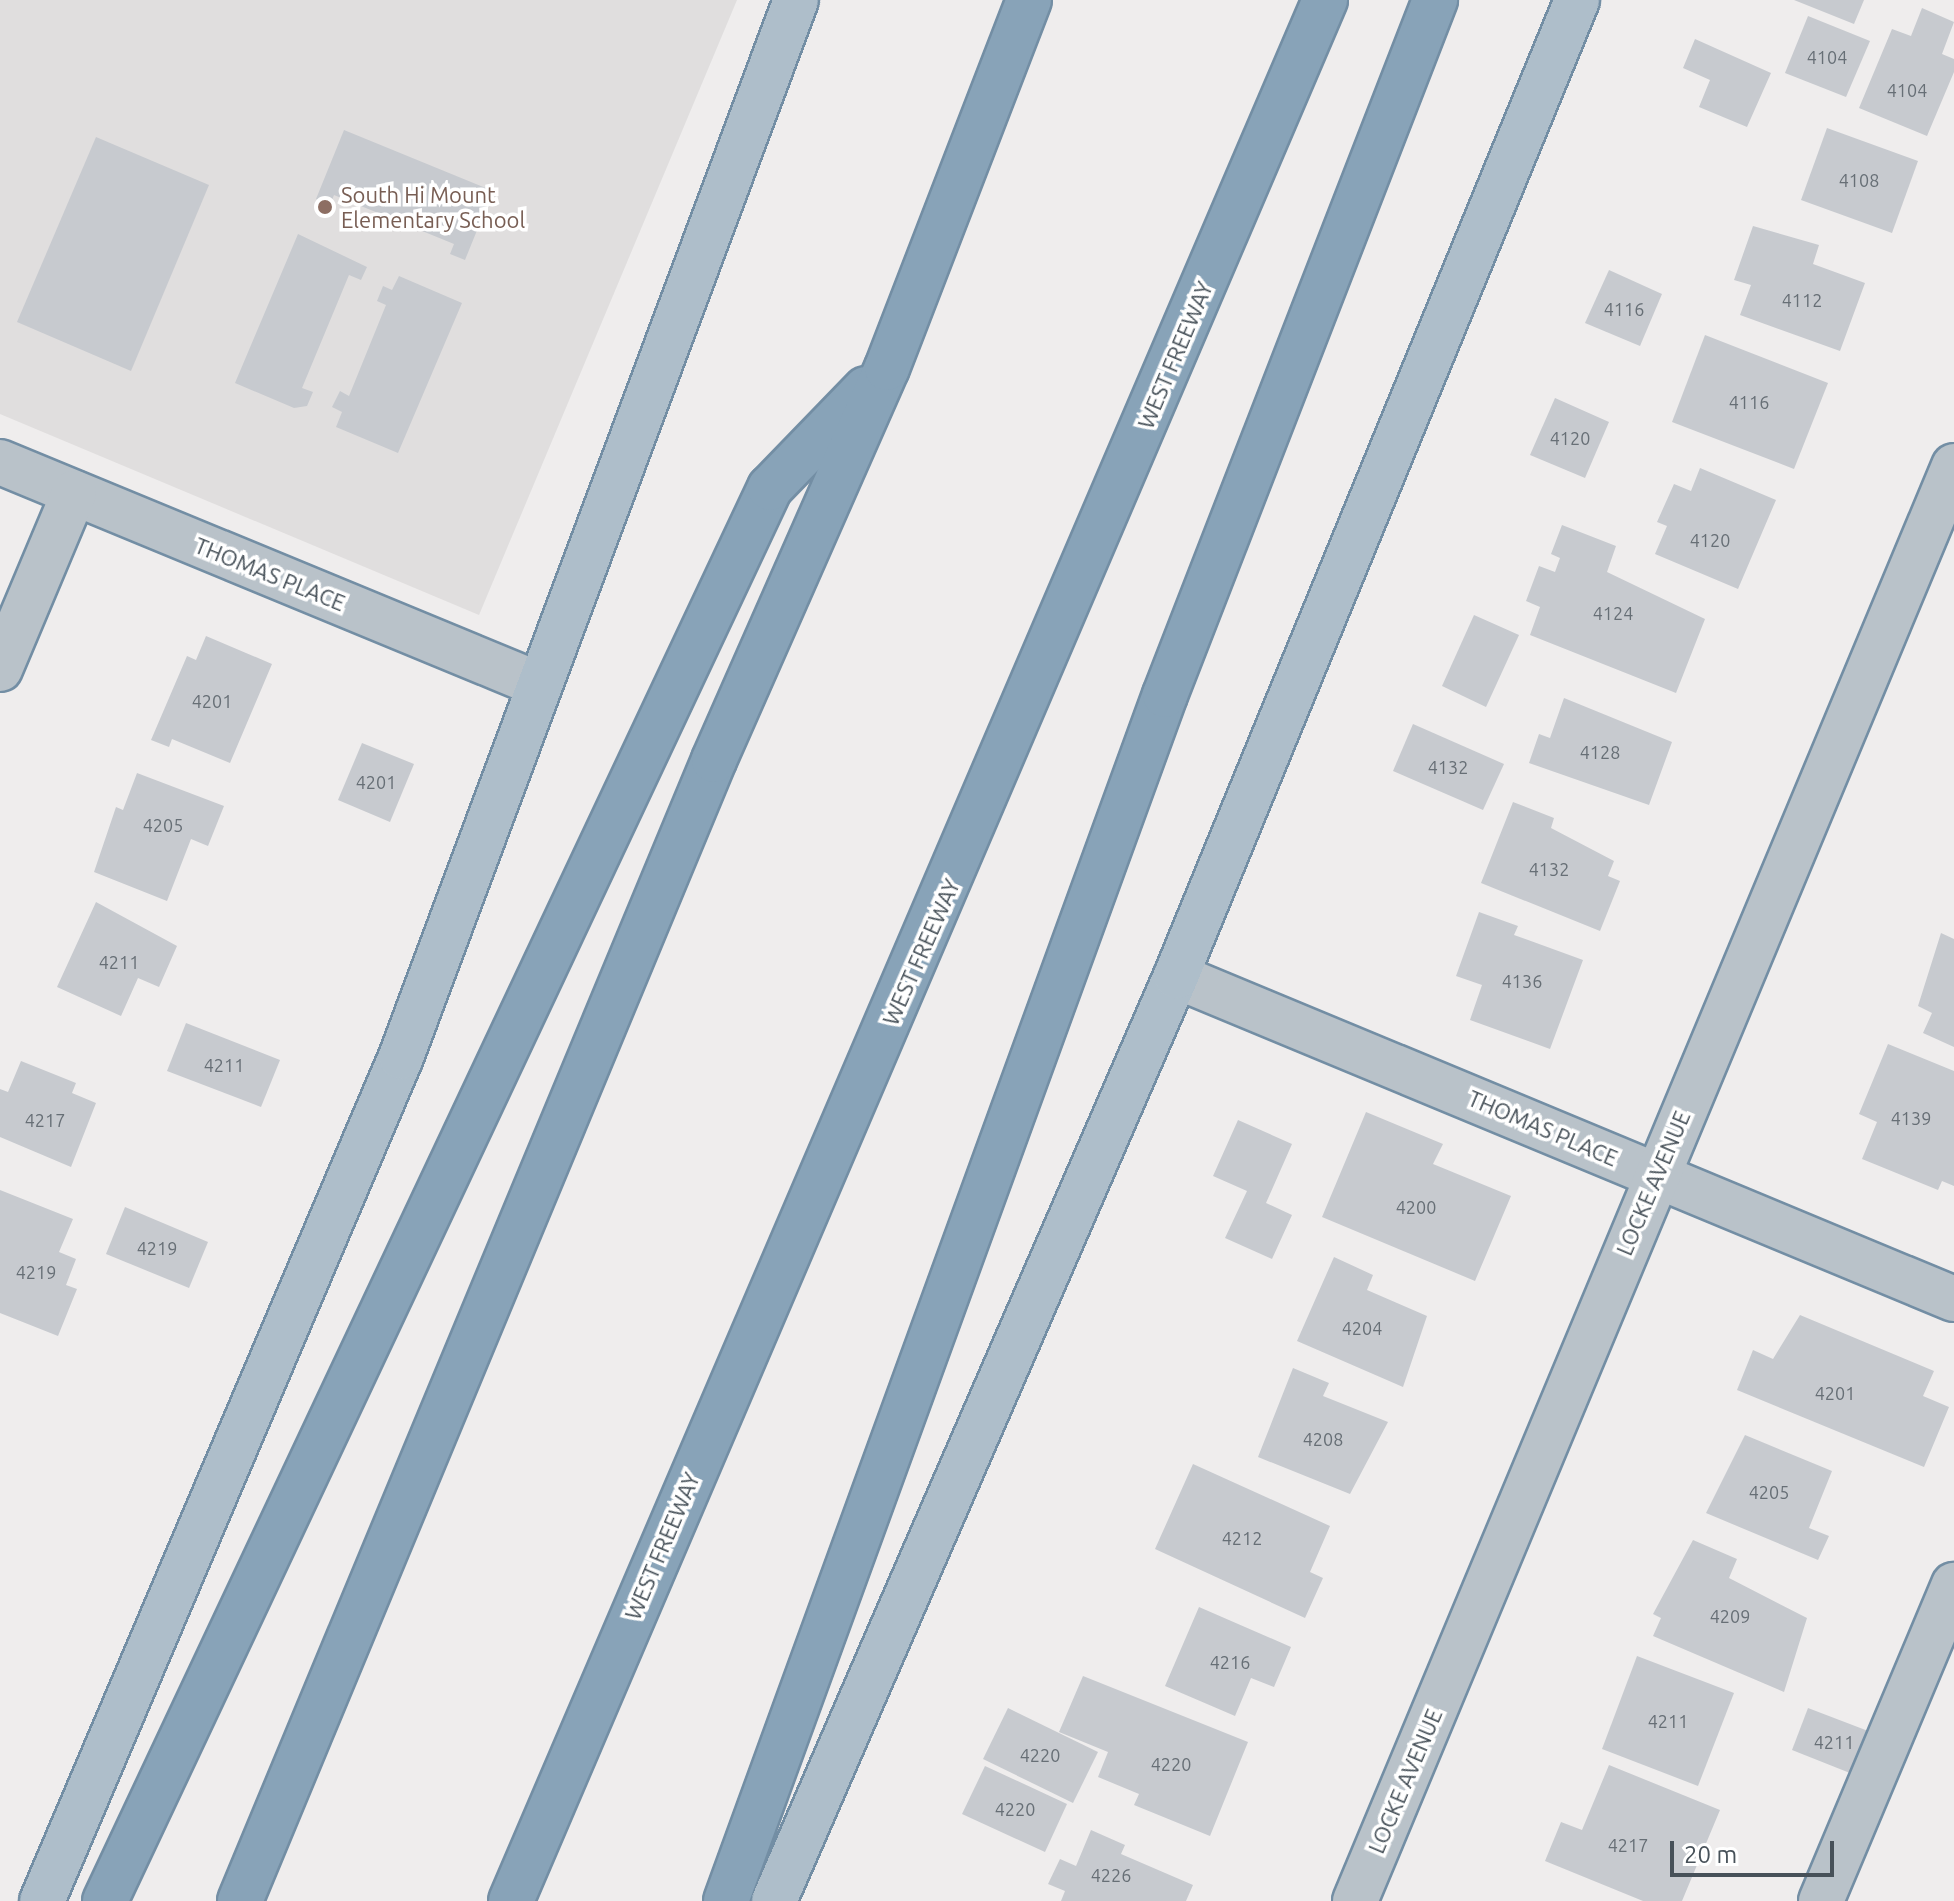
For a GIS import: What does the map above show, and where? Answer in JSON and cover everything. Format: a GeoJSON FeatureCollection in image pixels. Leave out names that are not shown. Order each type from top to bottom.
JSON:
{"type":"FeatureCollection","features":[{"type":"Feature","properties":{"kind":"highway"},"geometry":{"type":"LineString","coordinates":[[240,1901],[707,775],[887,368],[1029,0]]}},
{"type":"Feature","properties":{"kind":"highway","name":"WEST FREEWAY"},"geometry":{"type":"LineString","coordinates":[[511,1901],[1325,0]]}},
{"type":"Feature","properties":{"kind":"highway"},"geometry":{"type":"LineString","coordinates":[[726,1901],[1165,695],[1435,0]]}},
{"type":"Feature","properties":{"kind":"highway"},"geometry":{"type":"LineString","coordinates":[[105,1901],[411,1264],[770,488],[887,368]]}},
{"type":"Feature","properties":{"kind":"main road"},"geometry":{"type":"LineString","coordinates":[[42,1901],[401,1057],[796,0]]}},
{"type":"Feature","properties":{"kind":"main road"},"geometry":{"type":"LineString","coordinates":[[774,1901],[1176,976],[1577,0]]}},
{"type":"Feature","properties":{"kind":"street","name":"THOMAS PLACE"},"geometry":{"type":"LineString","coordinates":[[0,462],[540,685]]}},
{"type":"Feature","properties":{"kind":"street","name":"LOCKE AVENUE"},"geometry":{"type":"LineString","coordinates":[[1355,1901],[1954,466]]}},
{"type":"Feature","properties":{"kind":"street"},"geometry":{"type":"LineString","coordinates":[[0,669],[74,493]]}},
{"type":"Feature","properties":{"kind":"street","name":"THOMAS PLACE"},"geometry":{"type":"LineString","coordinates":[[1176,976],[1954,1299]]}},
{"type":"Feature","properties":{"kind":"street"},"geometry":{"type":"LineString","coordinates":[[1821,1901],[1954,1585]]}},
{"type":"Feature","properties":{"kind":"shaded area","name":"South Hi Mount Elementary School"},"geometry":{"type":"Polygon","coordinates":[[[0,0],[737,0],[479,615],[0,414],[0,0]]]}},
{"type":"Feature","properties":{"kind":"building"},"geometry":{"type":"Polygon","coordinates":[[[1794,0],[1864,0],[1854,24],[1794,0]]]}},
{"type":"Feature","properties":{"kind":"building"},"geometry":{"type":"Polygon","coordinates":[[[1922,8],[1954,22],[1942,54],[1954,59],[1954,72],[1927,136],[1859,108],[1892,29],[1911,36],[1922,8]]]}},
{"type":"Feature","properties":{"kind":"building"},"geometry":{"type":"Polygon","coordinates":[[[1808,16],[1870,41],[1846,97],[1785,73],[1808,16]]]}},
{"type":"Feature","properties":{"kind":"building"},"geometry":{"type":"Polygon","coordinates":[[[1695,39],[1771,73],[1747,127],[1699,107],[1710,80],[1683,68],[1695,39]]]}},
{"type":"Feature","properties":{"kind":"building"},"geometry":{"type":"Polygon","coordinates":[[[1827,128],[1918,161],[1892,233],[1801,200],[1827,128]]]}},
{"type":"Feature","properties":{"kind":"building"},"geometry":{"type":"Polygon","coordinates":[[[344,130],[493,191],[465,260],[450,254],[454,244],[334,195],[330,205],[316,199],[344,130]]]}},
{"type":"Feature","properties":{"kind":"building"},"geometry":{"type":"Polygon","coordinates":[[[96,137],[209,185],[131,371],[17,322],[96,137]]]}},
{"type":"Feature","properties":{"kind":"building"},"geometry":{"type":"Polygon","coordinates":[[[1753,226],[1819,245],[1813,264],[1865,283],[1840,351],[1740,315],[1751,285],[1734,280],[1753,226]]]}},
{"type":"Feature","properties":{"kind":"building"},"geometry":{"type":"Polygon","coordinates":[[[298,234],[367,267],[361,280],[349,275],[302,388],[313,392],[307,406],[294,408],[235,383],[298,234]]]}},
{"type":"Feature","properties":{"kind":"building"},"geometry":{"type":"Polygon","coordinates":[[[1609,270],[1662,294],[1640,346],[1585,323],[1609,270]]]}},
{"type":"Feature","properties":{"kind":"building"},"geometry":{"type":"Polygon","coordinates":[[[399,276],[462,303],[398,453],[336,427],[342,412],[332,407],[340,391],[349,396],[386,305],[377,301],[383,286],[392,290],[399,276]]]}},
{"type":"Feature","properties":{"kind":"building"},"geometry":{"type":"Polygon","coordinates":[[[1705,335],[1828,383],[1794,469],[1672,422],[1705,335]]]}},
{"type":"Feature","properties":{"kind":"building"},"geometry":{"type":"Polygon","coordinates":[[[1555,398],[1609,422],[1585,478],[1530,455],[1555,398]]]}},
{"type":"Feature","properties":{"kind":"building"},"geometry":{"type":"Polygon","coordinates":[[[1700,468],[1776,500],[1738,589],[1655,554],[1667,526],[1657,522],[1674,484],[1691,491],[1700,468]]]}},
{"type":"Feature","properties":{"kind":"building"},"geometry":{"type":"Polygon","coordinates":[[[1562,525],[1616,546],[1607,572],[1705,619],[1676,693],[1530,635],[1540,607],[1526,601],[1539,566],[1555,572],[1560,558],[1551,554],[1562,525]]]}},
{"type":"Feature","properties":{"kind":"building"},"geometry":{"type":"Polygon","coordinates":[[[1474,615],[1519,635],[1486,707],[1442,686],[1474,615]]]}},
{"type":"Feature","properties":{"kind":"building"},"geometry":{"type":"Polygon","coordinates":[[[206,636],[272,664],[230,763],[172,739],[169,747],[151,740],[187,656],[196,660],[206,636]]]}},
{"type":"Feature","properties":{"kind":"building"},"geometry":{"type":"Polygon","coordinates":[[[1564,698],[1672,742],[1649,805],[1529,763],[1539,734],[1550,738],[1564,698]]]}},
{"type":"Feature","properties":{"kind":"building"},"geometry":{"type":"Polygon","coordinates":[[[1413,724],[1504,764],[1483,810],[1393,771],[1413,724]]]}},
{"type":"Feature","properties":{"kind":"building"},"geometry":{"type":"Polygon","coordinates":[[[362,743],[414,764],[390,822],[338,800],[362,743]]]}},
{"type":"Feature","properties":{"kind":"building"},"geometry":{"type":"Polygon","coordinates":[[[137,773],[224,806],[208,846],[191,839],[167,901],[94,872],[116,807],[123,810],[137,773]]]}},
{"type":"Feature","properties":{"kind":"building"},"geometry":{"type":"Polygon","coordinates":[[[1513,802],[1554,818],[1551,828],[1614,861],[1608,876],[1620,881],[1600,931],[1481,883],[1513,802]]]}},
{"type":"Feature","properties":{"kind":"building"},"geometry":{"type":"Polygon","coordinates":[[[96,902],[177,946],[159,987],[138,978],[121,1016],[57,987],[96,902]]]}},
{"type":"Feature","properties":{"kind":"building"},"geometry":{"type":"Polygon","coordinates":[[[1479,912],[1518,926],[1514,935],[1583,960],[1550,1049],[1470,1020],[1482,985],[1456,976],[1479,912]]]}},
{"type":"Feature","properties":{"kind":"building"},"geometry":{"type":"Polygon","coordinates":[[[1941,933],[1954,939],[1954,1047],[1923,1033],[1932,1013],[1918,1006],[1941,933]]]}},
{"type":"Feature","properties":{"kind":"building"},"geometry":{"type":"Polygon","coordinates":[[[186,1023],[280,1060],[261,1107],[167,1071],[186,1023]]]}},
{"type":"Feature","properties":{"kind":"building"},"geometry":{"type":"Polygon","coordinates":[[[1888,1044],[1954,1071],[1954,1186],[1942,1181],[1938,1190],[1862,1159],[1877,1122],[1859,1114],[1888,1044]]]}},
{"type":"Feature","properties":{"kind":"building"},"geometry":{"type":"Polygon","coordinates":[[[21,1061],[76,1083],[72,1093],[96,1103],[71,1167],[0,1137],[0,1089],[8,1092],[21,1061]]]}},
{"type":"Feature","properties":{"kind":"building"},"geometry":{"type":"Polygon","coordinates":[[[1366,1112],[1443,1144],[1433,1164],[1511,1196],[1475,1281],[1322,1217],[1366,1112]]]}},
{"type":"Feature","properties":{"kind":"building"},"geometry":{"type":"Polygon","coordinates":[[[1238,1120],[1292,1144],[1266,1203],[1292,1215],[1272,1259],[1225,1238],[1247,1191],[1213,1176],[1238,1120]]]}},
{"type":"Feature","properties":{"kind":"building"},"geometry":{"type":"Polygon","coordinates":[[[0,1190],[73,1219],[59,1252],[76,1259],[66,1285],[77,1289],[58,1336],[0,1313],[0,1190]]]}},
{"type":"Feature","properties":{"kind":"building"},"geometry":{"type":"Polygon","coordinates":[[[125,1207],[208,1242],[189,1288],[106,1254],[125,1207]]]}},
{"type":"Feature","properties":{"kind":"building"},"geometry":{"type":"Polygon","coordinates":[[[1334,1257],[1373,1275],[1367,1290],[1427,1316],[1403,1387],[1297,1341],[1334,1257]]]}},
{"type":"Feature","properties":{"kind":"building"},"geometry":{"type":"Polygon","coordinates":[[[1800,1315],[1934,1371],[1923,1396],[1949,1407],[1924,1467],[1737,1390],[1753,1350],[1773,1359],[1800,1315]]]}},
{"type":"Feature","properties":{"kind":"building"},"geometry":{"type":"Polygon","coordinates":[[[1293,1368],[1329,1383],[1323,1396],[1388,1422],[1350,1494],[1258,1457],[1293,1368]]]}},
{"type":"Feature","properties":{"kind":"building"},"geometry":{"type":"Polygon","coordinates":[[[1745,1435],[1832,1471],[1809,1528],[1829,1536],[1818,1560],[1706,1513],[1745,1435]]]}},
{"type":"Feature","properties":{"kind":"building"},"geometry":{"type":"Polygon","coordinates":[[[1193,1464],[1330,1526],[1310,1572],[1323,1578],[1305,1618],[1155,1549],[1193,1464]]]}},
{"type":"Feature","properties":{"kind":"building"},"geometry":{"type":"Polygon","coordinates":[[[1693,1540],[1737,1559],[1729,1578],[1807,1618],[1784,1692],[1653,1636],[1661,1618],[1653,1614],[1693,1540]]]}},
{"type":"Feature","properties":{"kind":"building"},"geometry":{"type":"Polygon","coordinates":[[[1199,1607],[1291,1647],[1274,1687],[1251,1678],[1235,1716],[1165,1686],[1199,1607]]]}},
{"type":"Feature","properties":{"kind":"building"},"geometry":{"type":"Polygon","coordinates":[[[1637,1656],[1734,1693],[1698,1786],[1602,1749],[1637,1656]]]}},
{"type":"Feature","properties":{"kind":"building"},"geometry":{"type":"Polygon","coordinates":[[[1083,1676],[1248,1742],[1210,1836],[1134,1805],[1139,1794],[1098,1777],[1108,1752],[1059,1732],[1083,1676]]]}},
{"type":"Feature","properties":{"kind":"building"},"geometry":{"type":"Polygon","coordinates":[[[1008,1708],[1098,1752],[1073,1803],[983,1759],[1008,1708]]]}},
{"type":"Feature","properties":{"kind":"building"},"geometry":{"type":"Polygon","coordinates":[[[1808,1708],[1876,1734],[1860,1777],[1792,1750],[1808,1708]]]}},
{"type":"Feature","properties":{"kind":"building"},"geometry":{"type":"Polygon","coordinates":[[[1609,1765],[1720,1810],[1682,1901],[1643,1901],[1545,1861],[1561,1822],[1582,1830],[1609,1765]]]}},
{"type":"Feature","properties":{"kind":"building"},"geometry":{"type":"Polygon","coordinates":[[[985,1766],[1067,1804],[1045,1852],[962,1814],[985,1766]]]}},
{"type":"Feature","properties":{"kind":"building"},"geometry":{"type":"Polygon","coordinates":[[[1091,1830],[1125,1845],[1121,1854],[1193,1885],[1186,1901],[1061,1901],[1065,1891],[1048,1884],[1060,1859],[1076,1866],[1091,1830]]]}},
{"type":"Feature","properties":{"kind":"place","name":"South Hi Mount Elementary School"},"geometry":{"type":"Point","coordinates":[325,207]}}]}
